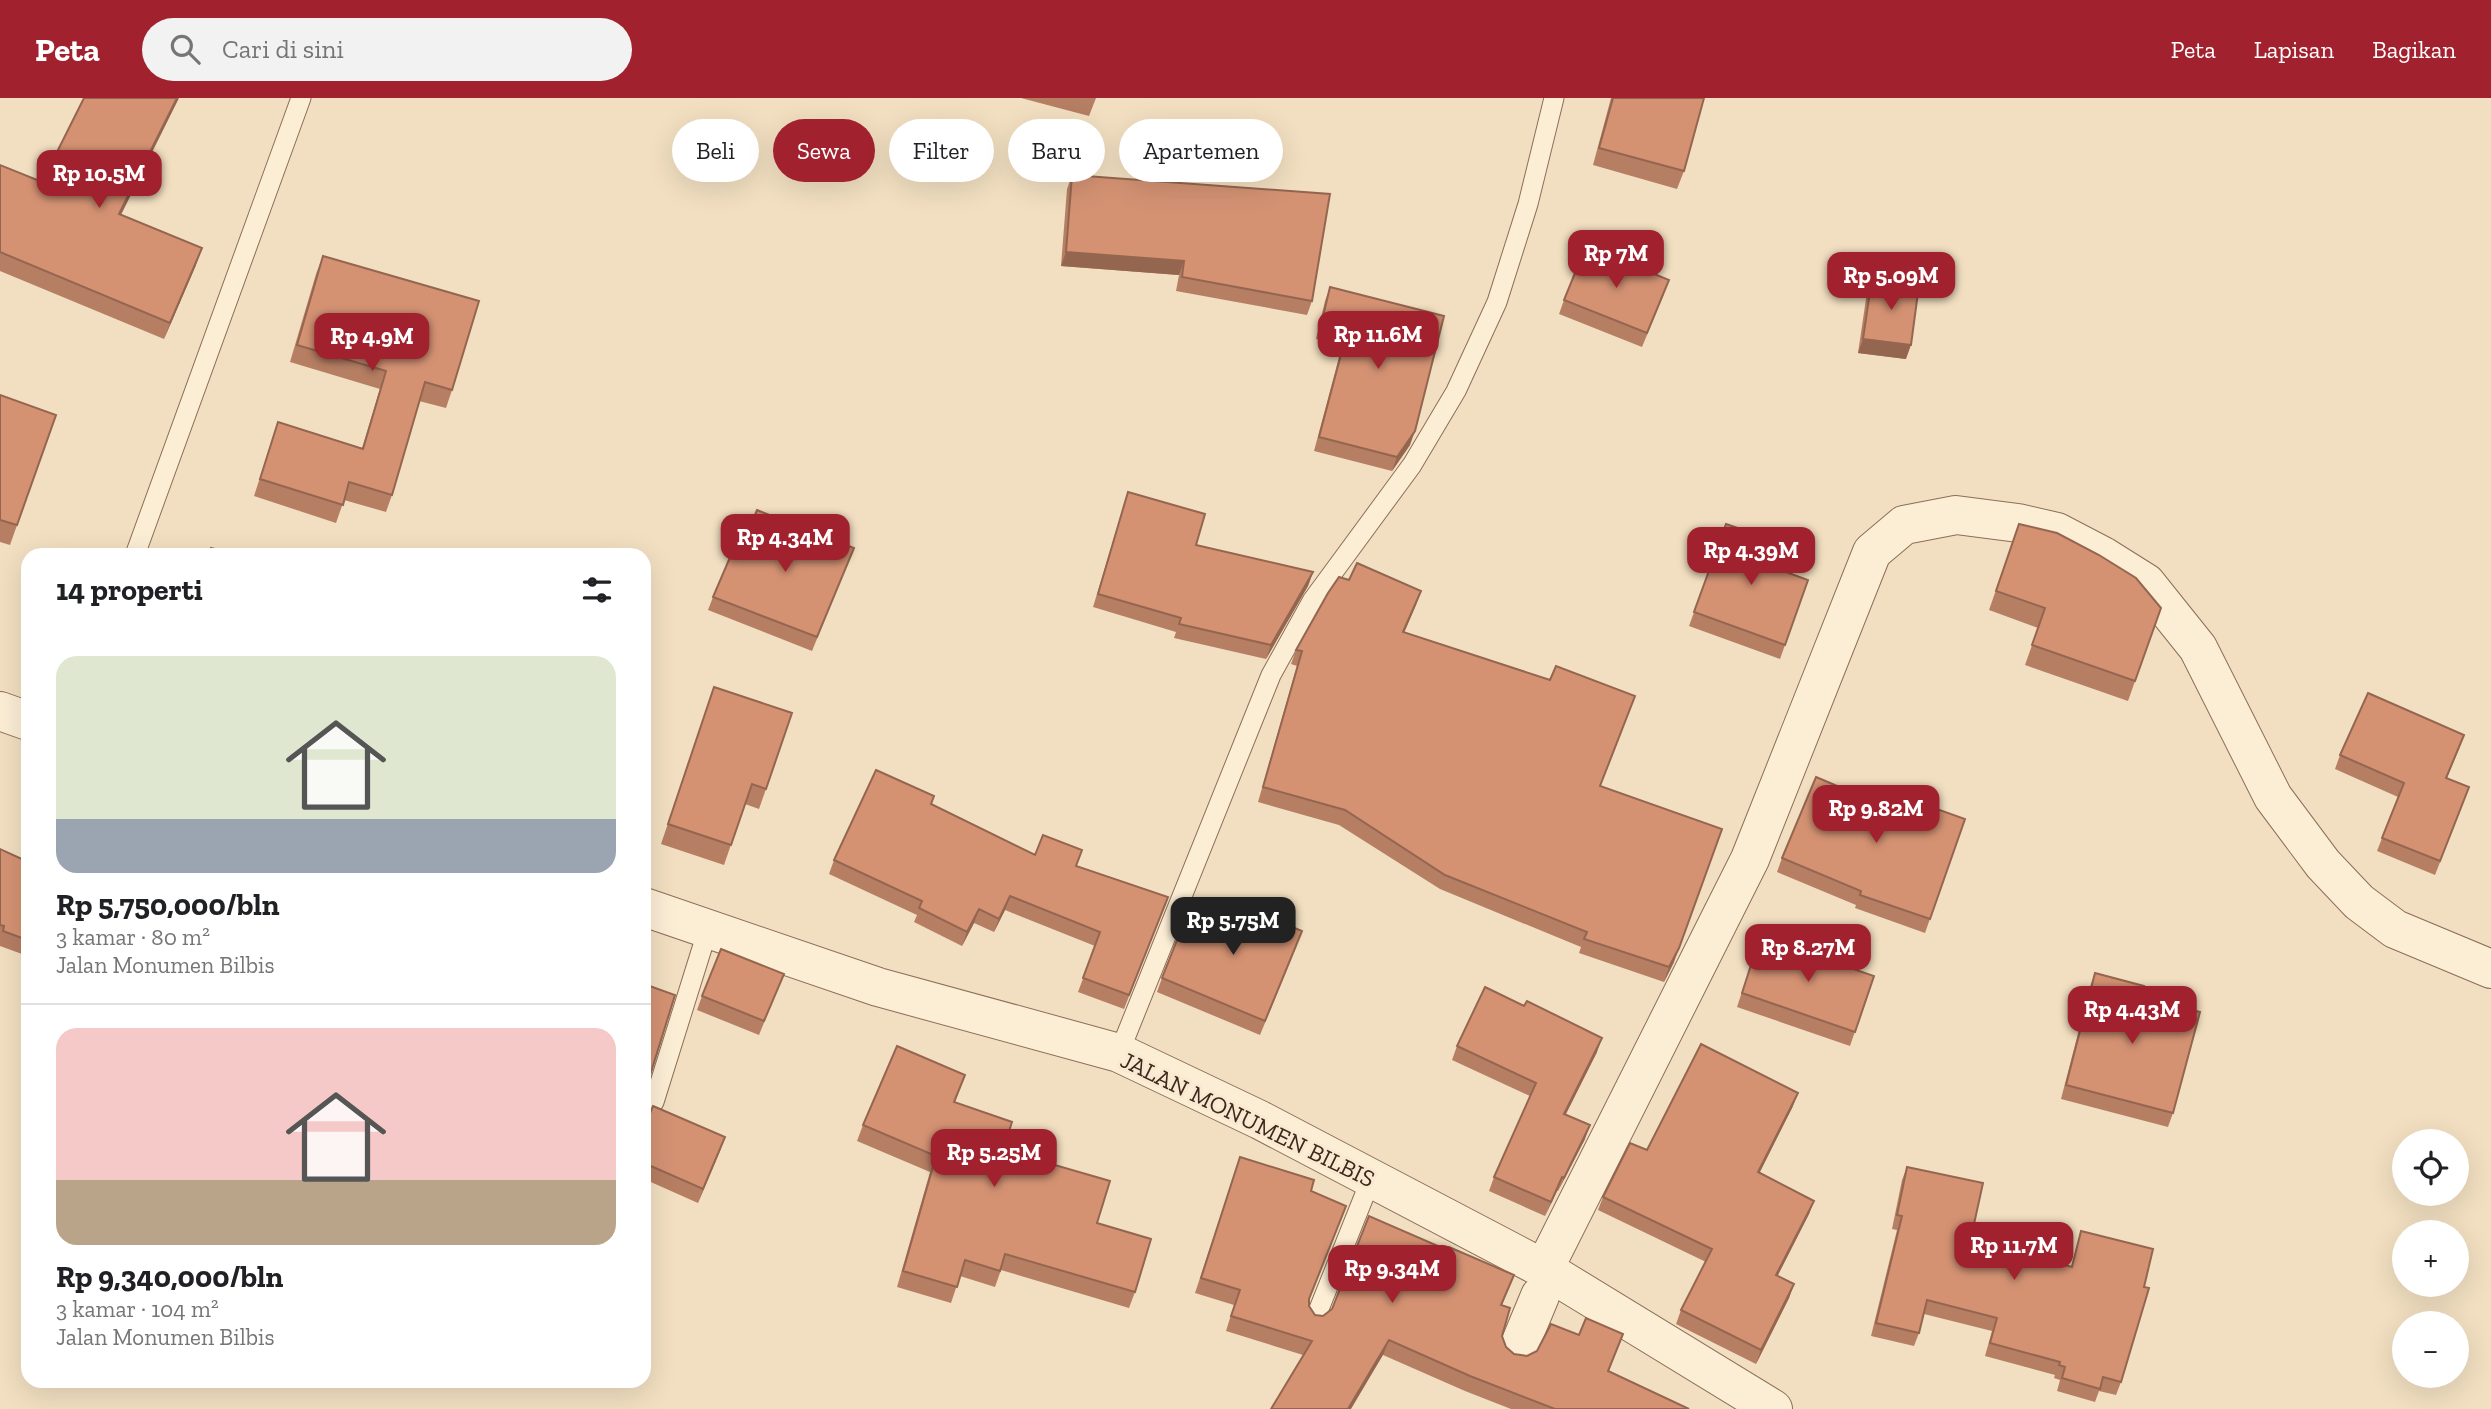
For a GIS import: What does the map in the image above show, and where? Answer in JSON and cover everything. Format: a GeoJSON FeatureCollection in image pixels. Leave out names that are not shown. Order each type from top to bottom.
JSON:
{"type":"FeatureCollection","features":[{"type":"Feature","properties":{"kind":"street"},"geometry":{"type":"LineString","coordinates":[[1518,1349],[1542,1282],[1750,859],[1872,552],[1904,525],[1956,515],[2018,523],[2057,532],[2146,583],[2198,648],[2273,797],[2323,864],[2359,902],[2395,929],[2491,969]]}},
{"type":"Feature","properties":{"kind":"street"},"geometry":{"type":"LineString","coordinates":[[0,710],[21,718]]}},
{"type":"Feature","properties":{"kind":"street","name":"JALAN MONUMEN BILBIS"},"geometry":{"type":"LineString","coordinates":[[651,909],[878,987],[1119,1053],[1260,1119],[1366,1190],[1542,1282],[1773,1409]]}},
{"type":"Feature","properties":{"kind":"street"},"geometry":{"type":"LineString","coordinates":[[1542,1282],[1628,1345]]}},
{"type":"Feature","properties":{"kind":"lane"},"geometry":{"type":"LineString","coordinates":[[138,548],[301,98]]}},
{"type":"Feature","properties":{"kind":"lane"},"geometry":{"type":"LineString","coordinates":[[1119,1053],[1271,676],[1312,601],[1412,465],[1456,391],[1497,302],[1528,204],[1554,98]]}},
{"type":"Feature","properties":{"kind":"lane"},"geometry":{"type":"LineString","coordinates":[[654,1102],[708,929]]}},
{"type":"Feature","properties":{"kind":"lane"},"geometry":{"type":"LineString","coordinates":[[1315,1319],[1366,1190]]}},
{"type":"Feature","properties":{"kind":"building"},"geometry":{"type":"Polygon","coordinates":[[[84,98],[177,98],[119,214],[202,248],[170,323],[0,252],[0,165],[42,182],[84,98]]]}},
{"type":"Feature","properties":{"kind":"building"},"geometry":{"type":"Polygon","coordinates":[[[1613,98],[1704,98],[1684,171],[1599,148],[1613,98]]]}},
{"type":"Feature","properties":{"kind":"building"},"geometry":{"type":"Polygon","coordinates":[[[1105,177],[1119,178],[1119,182],[1167,182],[1330,194],[1312,301],[1182,277],[1184,261],[1066,252],[1071,182],[1105,182],[1105,177]]]}},
{"type":"Feature","properties":{"kind":"building"},"geometry":{"type":"Polygon","coordinates":[[[1586,246],[1669,280],[1647,333],[1564,300],[1586,246]]]}},
{"type":"Feature","properties":{"kind":"building"},"geometry":{"type":"Polygon","coordinates":[[[323,256],[479,301],[452,390],[425,382],[392,495],[349,482],[343,505],[260,479],[278,422],[363,449],[386,371],[297,345],[323,256]]]}},
{"type":"Feature","properties":{"kind":"building"},"geometry":{"type":"Polygon","coordinates":[[[1872,278],[1919,285],[1911,345],[1863,339],[1872,278]]]}},
{"type":"Feature","properties":{"kind":"building"},"geometry":{"type":"Polygon","coordinates":[[[1330,287],[1444,316],[1415,431],[1397,457],[1319,437],[1347,332],[1321,325],[1330,287]]]}},
{"type":"Feature","properties":{"kind":"building"},"geometry":{"type":"Polygon","coordinates":[[[0,395],[56,415],[17,525],[0,520],[0,395]]]}},
{"type":"Feature","properties":{"kind":"building"},"geometry":{"type":"Polygon","coordinates":[[[1128,492],[1205,514],[1196,545],[1313,572],[1271,645],[1179,624],[1181,618],[1098,594],[1128,492]]]}},
{"type":"Feature","properties":{"kind":"building"},"geometry":{"type":"Polygon","coordinates":[[[757,510],[854,548],[817,637],[713,597],[734,548],[740,550],[757,510]]]}},
{"type":"Feature","properties":{"kind":"building"},"geometry":{"type":"Polygon","coordinates":[[[1726,524],[1779,542],[1770,566],[1808,580],[1785,645],[1694,612],[1726,524]]]}},
{"type":"Feature","properties":{"kind":"building"},"geometry":{"type":"Polygon","coordinates":[[[2019,524],[2057,533],[2099,555],[2136,578],[2161,608],[2135,681],[2032,645],[2045,608],[1996,591],[2019,524]]]}},
{"type":"Feature","properties":{"kind":"building"},"geometry":{"type":"Polygon","coordinates":[[[1357,563],[1421,591],[1403,632],[1550,680],[1556,666],[1635,696],[1600,786],[1722,829],[1679,948],[1669,967],[1584,939],[1587,932],[1445,875],[1345,810],[1263,787],[1302,651],[1296,650],[1339,577],[1349,580],[1357,563]]]}},
{"type":"Feature","properties":{"kind":"building"},"geometry":{"type":"Polygon","coordinates":[[[714,687],[792,713],[766,789],[752,784],[731,845],[668,824],[714,687]]]}},
{"type":"Feature","properties":{"kind":"building"},"geometry":{"type":"Polygon","coordinates":[[[2368,693],[2464,735],[2446,778],[2469,787],[2440,861],[2382,838],[2404,783],[2340,755],[2368,693]]]}},
{"type":"Feature","properties":{"kind":"building"},"geometry":{"type":"Polygon","coordinates":[[[876,770],[934,796],[931,804],[1035,855],[1043,835],[1082,850],[1076,866],[1168,897],[1129,995],[1083,978],[1100,932],[1010,896],[999,919],[979,909],[967,932],[919,908],[922,901],[834,860],[876,770]]]}},
{"type":"Feature","properties":{"kind":"building"},"geometry":{"type":"Polygon","coordinates":[[[1816,777],[1877,803],[1881,789],[1965,819],[1930,919],[1860,895],[1861,891],[1782,858],[1816,777]]]}},
{"type":"Feature","properties":{"kind":"building"},"geometry":{"type":"Polygon","coordinates":[[[0,849],[21,859],[21,938],[3,931],[4,926],[0,925],[0,849]]]}},
{"type":"Feature","properties":{"kind":"building"},"geometry":{"type":"Polygon","coordinates":[[[1227,900],[1302,931],[1265,1021],[1162,978],[1191,905],[1221,915],[1227,900]]]}},
{"type":"Feature","properties":{"kind":"building"},"geometry":{"type":"Polygon","coordinates":[[[1760,937],[1874,976],[1855,1032],[1742,993],[1760,937]]]}},
{"type":"Feature","properties":{"kind":"building"},"geometry":{"type":"Polygon","coordinates":[[[721,949],[784,974],[764,1021],[702,996],[721,949]]]}},
{"type":"Feature","properties":{"kind":"building"},"geometry":{"type":"Polygon","coordinates":[[[2095,973],[2144,986],[2141,997],[2200,1012],[2173,1113],[2066,1085],[2095,973]]]}},
{"type":"Feature","properties":{"kind":"building"},"geometry":{"type":"Polygon","coordinates":[[[651,986],[675,995],[651,1072],[651,986]]]}},
{"type":"Feature","properties":{"kind":"building"},"geometry":{"type":"Polygon","coordinates":[[[1485,987],[1524,1006],[1527,1001],[1602,1038],[1564,1114],[1590,1125],[1551,1202],[1494,1177],[1536,1083],[1457,1046],[1485,987]]]}},
{"type":"Feature","properties":{"kind":"building"},"geometry":{"type":"Polygon","coordinates":[[[1701,1044],[1798,1093],[1758,1172],[1814,1201],[1776,1275],[1794,1284],[1761,1350],[1681,1310],[1712,1249],[1603,1197],[1630,1143],[1647,1150],[1701,1044]]]}},
{"type":"Feature","properties":{"kind":"building"},"geometry":{"type":"Polygon","coordinates":[[[897,1046],[965,1075],[954,1102],[1012,1122],[1003,1150],[1110,1181],[1097,1223],[1151,1239],[1135,1292],[1005,1254],[1000,1271],[965,1260],[957,1287],[903,1271],[936,1156],[863,1125],[897,1046]]]}},
{"type":"Feature","properties":{"kind":"building"},"geometry":{"type":"Polygon","coordinates":[[[653,1106],[725,1137],[703,1189],[651,1166],[653,1106]]]}},
{"type":"Feature","properties":{"kind":"building"},"geometry":{"type":"Polygon","coordinates":[[[1240,1157],[1314,1180],[1311,1191],[1346,1206],[1309,1299],[1309,1306],[1315,1315],[1323,1316],[1332,1309],[1369,1216],[1514,1275],[1501,1305],[1510,1308],[1502,1336],[1506,1347],[1514,1354],[1527,1356],[1537,1351],[1551,1324],[1579,1335],[1586,1318],[1623,1334],[1608,1371],[1689,1409],[1555,1409],[1470,1376],[1389,1340],[1348,1409],[1271,1409],[1312,1341],[1231,1316],[1240,1290],[1201,1278],[1240,1157]]]}},
{"type":"Feature","properties":{"kind":"building"},"geometry":{"type":"Polygon","coordinates":[[[1907,1167],[1983,1183],[1974,1224],[2007,1232],[2002,1248],[2072,1267],[2081,1231],[2153,1249],[2144,1287],[2149,1288],[2121,1382],[2103,1377],[2100,1389],[2062,1378],[2065,1367],[2059,1365],[2060,1362],[1990,1343],[1997,1318],[1927,1300],[1919,1333],[1876,1323],[1902,1216],[1897,1215],[1907,1167]]]}}]}
